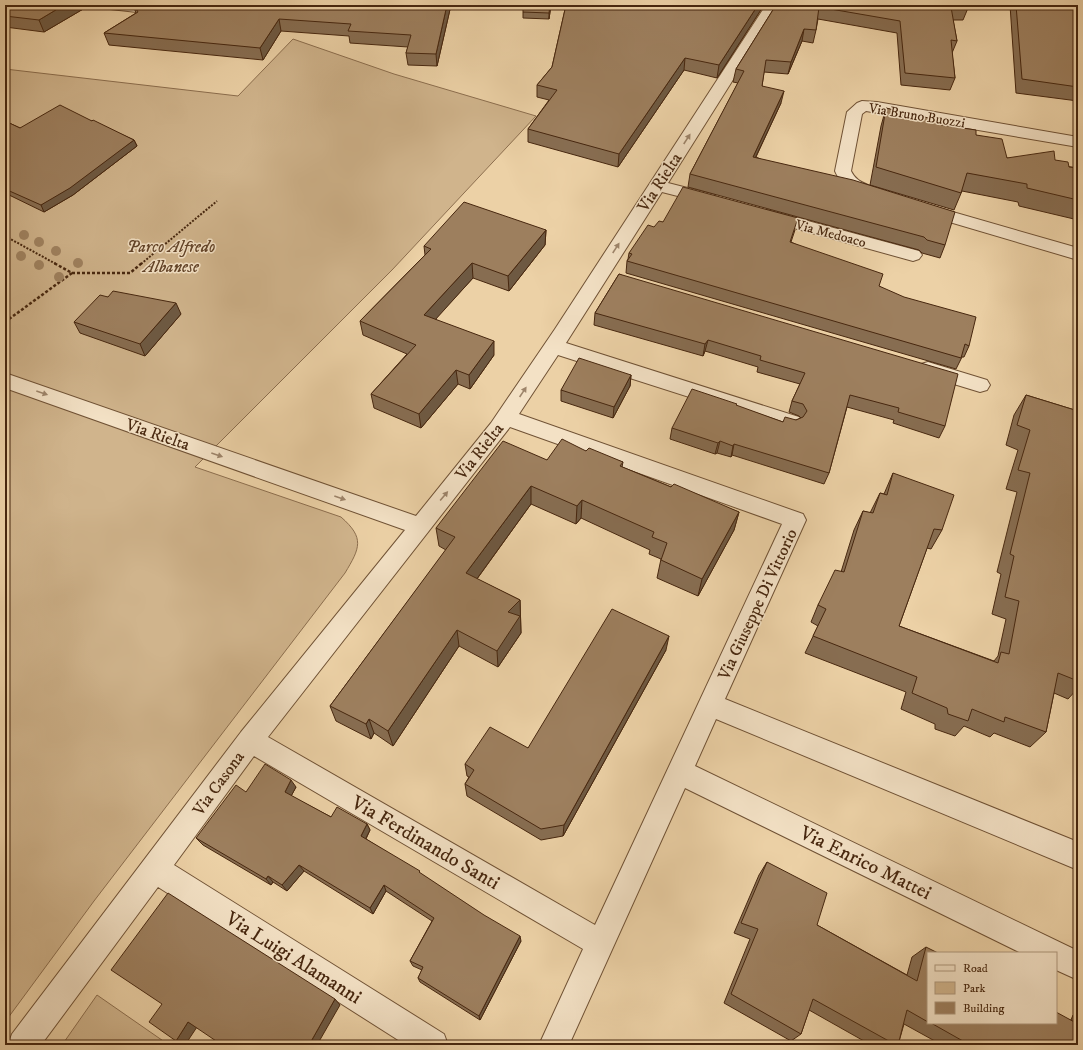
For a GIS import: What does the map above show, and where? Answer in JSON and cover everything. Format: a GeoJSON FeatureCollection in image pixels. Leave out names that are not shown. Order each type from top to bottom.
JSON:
{"type":"FeatureCollection","features":[{"type":"Feature","properties":{"kind":"street"},"geometry":{"type":"LineString","coordinates":[[110,5],[177,12]]}},
{"type":"Feature","properties":{"kind":"street","name":"Via Rielta"},"geometry":{"type":"LineString","coordinates":[[5,380],[420,526],[506,417],[553,346],[607,276],[657,185],[773,5]]}},
{"type":"Feature","properties":{"kind":"street","name":"Via Bruno Buozzi"},"geometry":{"type":"LineString","coordinates":[[887,198],[857,188],[846,180],[843,171],[855,112],[862,106],[877,107],[1078,142]]}},
{"type":"Feature","properties":{"kind":"street"},"geometry":{"type":"LineString","coordinates":[[657,185],[725,204]]}},
{"type":"Feature","properties":{"kind":"street"},"geometry":{"type":"LineString","coordinates":[[910,204],[1039,244],[1078,254]]}},
{"type":"Feature","properties":{"kind":"street","name":"Via Medoaco"},"geometry":{"type":"LineString","coordinates":[[755,212],[913,255]]}},
{"type":"Feature","properties":{"kind":"street"},"geometry":{"type":"LineString","coordinates":[[553,346],[792,422]]}},
{"type":"Feature","properties":{"kind":"street"},"geometry":{"type":"LineString","coordinates":[[912,365],[980,385]]}},
{"type":"Feature","properties":{"kind":"street","name":"Via Giuseppe Di Vittorio"},"geometry":{"type":"LineString","coordinates":[[506,417],[796,520],[554,1045]]}},
{"type":"Feature","properties":{"kind":"street","name":"Via Casona"},"geometry":{"type":"LineString","coordinates":[[23,1045],[250,740],[420,526]]}},
{"type":"Feature","properties":{"kind":"street"},"geometry":{"type":"LineString","coordinates":[[711,705],[1078,856]]}},
{"type":"Feature","properties":{"kind":"street","name":"Via Ferdinando Santi"},"geometry":{"type":"LineString","coordinates":[[250,740],[601,944]]}},
{"type":"Feature","properties":{"kind":"street","name":"Via Enrico Mattei"},"geometry":{"type":"LineString","coordinates":[[681,772],[1054,952]]}},
{"type":"Feature","properties":{"kind":"street","name":"Via Luigi Alamanni"},"geometry":{"type":"LineString","coordinates":[[155,869],[433,1045]]}},
{"type":"Feature","properties":{"kind":"street","name":"Via Enrico Mattei"},"geometry":{"type":"LineString","coordinates":[[1057,954],[1068,959]]}},
{"type":"Feature","properties":{"kind":"path"},"geometry":{"type":"LineString","coordinates":[[5,236],[72,273],[130,273],[217,201]]}},
{"type":"Feature","properties":{"kind":"path"},"geometry":{"type":"LineString","coordinates":[[5,322],[72,273]]}},
{"type":"Feature","properties":{"kind":"green space","name":"Parco Alfredo Albanese"},"geometry":{"type":"Polygon","coordinates":[[[293,39],[394,74],[536,116],[392,270],[195,467],[341,517],[349,524],[357,537],[357,550],[345,573],[94,901],[5,1022],[5,69],[238,96],[293,39]]]}},
{"type":"Feature","properties":{"kind":"green space"},"geometry":{"type":"Polygon","coordinates":[[[97,995],[169,1045],[62,1045],[97,995]]]}},
{"type":"Feature","properties":{"kind":"building"},"geometry":{"type":"Polygon","coordinates":[[[5,5],[64,5],[39,20],[5,16],[5,5]]]}},
{"type":"Feature","properties":{"kind":"building"},"geometry":{"type":"Polygon","coordinates":[[[134,5],[171,5],[203,8],[211,5],[447,5],[436,54],[406,53],[411,35],[348,31],[351,24],[279,19],[260,48],[104,33],[138,12],[134,5]]]}},
{"type":"Feature","properties":{"kind":"building"},"geometry":{"type":"Polygon","coordinates":[[[523,5],[550,5],[549,13],[523,12],[523,5]]]}},
{"type":"Feature","properties":{"kind":"building"},"geometry":{"type":"Polygon","coordinates":[[[566,5],[758,5],[719,65],[685,58],[619,154],[528,129],[557,90],[537,85],[552,67],[566,5]]]}},
{"type":"Feature","properties":{"kind":"building"},"geometry":{"type":"Polygon","coordinates":[[[776,5],[967,5],[968,8],[951,7],[957,41],[951,40],[955,78],[905,73],[900,21],[819,7],[816,30],[804,29],[791,62],[766,60],[762,86],[784,91],[753,157],[853,180],[955,212],[945,245],[927,240],[924,237],[690,174],[744,71],[736,69],[776,5]]]}},
{"type":"Feature","properties":{"kind":"building"},"geometry":{"type":"Polygon","coordinates":[[[1016,5],[1078,5],[1078,87],[1022,79],[1016,5]]]}},
{"type":"Feature","properties":{"kind":"building"},"geometry":{"type":"Polygon","coordinates":[[[60,105],[134,140],[70,188],[41,205],[5,189],[5,121],[20,128],[60,105]]]}},
{"type":"Feature","properties":{"kind":"building"},"geometry":{"type":"Polygon","coordinates":[[[886,108],[937,120],[936,124],[976,130],[976,135],[1002,139],[1007,158],[1054,151],[1055,160],[1068,162],[1069,167],[1078,168],[1078,200],[1027,188],[1027,184],[967,173],[961,193],[876,167],[886,108]]]}},
{"type":"Feature","properties":{"kind":"building"},"geometry":{"type":"Polygon","coordinates":[[[683,187],[798,218],[790,242],[883,274],[879,286],[904,297],[976,317],[969,346],[965,344],[961,358],[627,261],[632,254],[629,253],[648,225],[654,227],[659,221],[663,222],[683,187]]]}},
{"type":"Feature","properties":{"kind":"building"},"geometry":{"type":"Polygon","coordinates":[[[464,202],[546,230],[508,276],[472,263],[424,315],[494,341],[469,375],[456,370],[419,414],[371,394],[416,345],[360,321],[431,249],[424,246],[464,202]]]}},
{"type":"Feature","properties":{"kind":"building"},"geometry":{"type":"Polygon","coordinates":[[[619,274],[958,374],[945,426],[898,412],[899,408],[850,395],[829,473],[734,444],[733,446],[720,441],[718,443],[672,428],[692,389],[737,404],[736,405],[783,422],[785,417],[796,420],[803,417],[807,411],[803,404],[792,401],[805,373],[760,360],[761,356],[708,340],[705,344],[595,313],[619,274]]]}},
{"type":"Feature","properties":{"kind":"building"},"geometry":{"type":"Polygon","coordinates":[[[113,291],[176,303],[140,344],[74,322],[100,295],[108,297],[113,291]]]}},
{"type":"Feature","properties":{"kind":"building"},"geometry":{"type":"Polygon","coordinates":[[[579,358],[631,375],[614,407],[561,390],[579,358]]]}},
{"type":"Feature","properties":{"kind":"building"},"geometry":{"type":"Polygon","coordinates":[[[1026,395],[1078,411],[1078,681],[1058,673],[1046,732],[1005,717],[1004,722],[972,709],[968,721],[948,714],[947,708],[912,693],[917,677],[813,636],[826,609],[818,605],[835,570],[844,572],[863,511],[873,513],[880,493],[887,495],[893,473],[954,495],[942,530],[934,529],[899,626],[998,663],[1001,652],[1009,654],[1019,601],[1005,597],[1014,556],[1010,554],[1030,473],[1018,470],[1030,430],[1017,425],[1026,395]]]}},
{"type":"Feature","properties":{"kind":"building"},"geometry":{"type":"Polygon","coordinates":[[[562,439],[586,451],[589,448],[623,462],[620,466],[671,487],[674,484],[739,512],[702,579],[661,560],[667,543],[652,537],[654,532],[582,500],[577,506],[531,486],[466,573],[520,600],[508,612],[520,616],[497,651],[457,630],[388,731],[369,719],[366,724],[330,706],[455,537],[436,528],[503,441],[547,460],[562,439]]]}},
{"type":"Feature","properties":{"kind":"building"},"geometry":{"type":"Polygon","coordinates":[[[612,609],[669,636],[564,825],[541,829],[465,784],[474,770],[465,764],[490,727],[528,748],[612,609]]]}},
{"type":"Feature","properties":{"kind":"building"},"geometry":{"type":"Polygon","coordinates":[[[265,764],[291,780],[285,792],[331,817],[337,807],[367,824],[361,836],[420,871],[419,872],[484,915],[520,936],[479,1016],[418,978],[423,967],[410,961],[434,918],[384,885],[370,908],[299,865],[282,885],[268,876],[266,879],[196,838],[236,785],[246,792],[265,764]]]}},
{"type":"Feature","properties":{"kind":"building"},"geometry":{"type":"Polygon","coordinates":[[[767,862],[827,893],[817,925],[917,981],[926,947],[936,952],[927,952],[927,1021],[907,1010],[898,1045],[896,1045],[813,999],[801,1034],[731,994],[758,929],[741,923],[767,862]]]}},
{"type":"Feature","properties":{"kind":"building"},"geometry":{"type":"Polygon","coordinates":[[[168,893],[335,999],[309,1045],[222,1045],[188,1022],[176,1041],[149,1022],[162,1004],[111,970],[168,893]]]}},
{"type":"Feature","properties":{"kind":"building"},"geometry":{"type":"Polygon","coordinates":[[[1057,1013],[1078,1024],[1078,1045],[970,1045],[933,1024],[1057,1024],[1057,1013]]]}}]}
